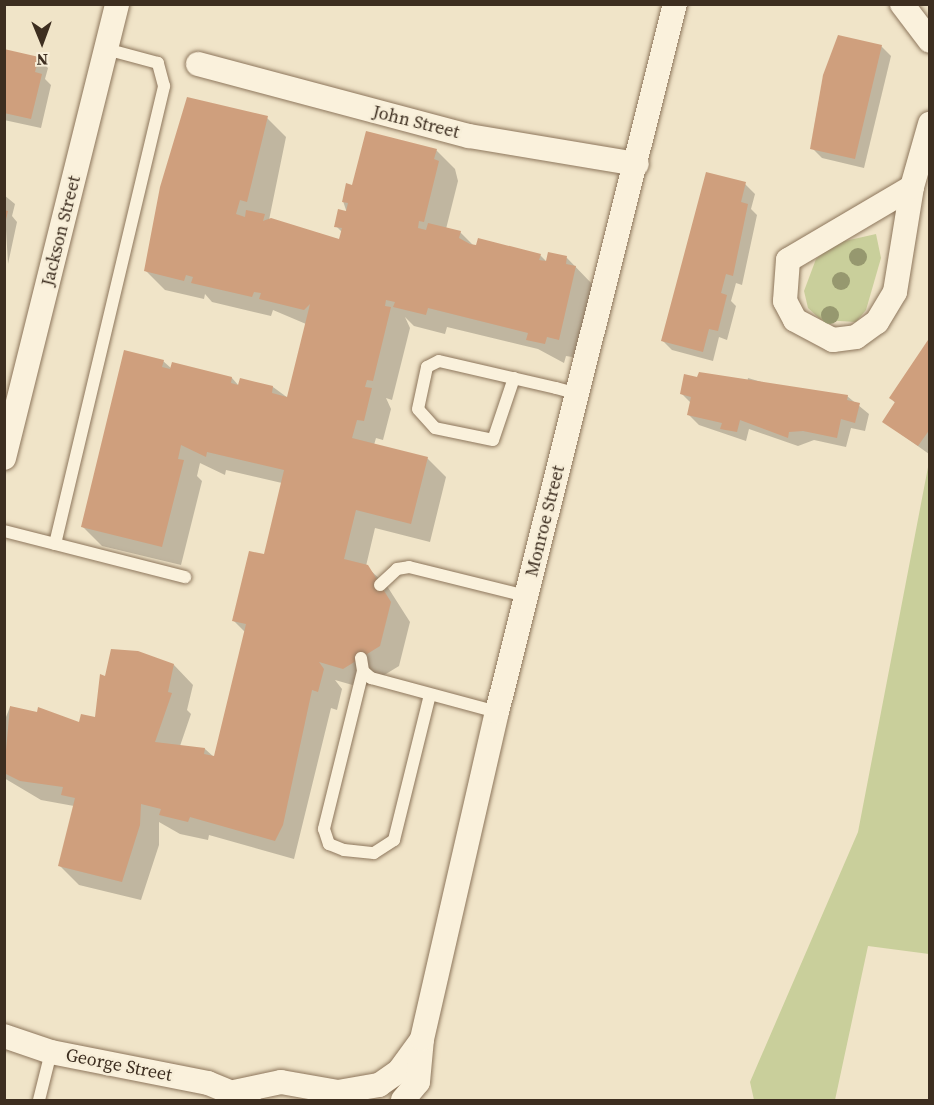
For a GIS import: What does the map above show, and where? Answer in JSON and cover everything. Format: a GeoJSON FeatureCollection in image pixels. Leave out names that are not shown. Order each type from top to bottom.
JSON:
{"type":"FeatureCollection","features":[{"type":"Feature","properties":{"kind":"street","name":"Jackson Street"},"geometry":{"type":"LineString","coordinates":[[4,458],[117,4]]}},
{"type":"Feature","properties":{"kind":"street","name":"Monroe Street"},"geometry":{"type":"LineString","coordinates":[[422,1039],[497,712],[638,164],[675,4]]}},
{"type":"Feature","properties":{"kind":"street"},"geometry":{"type":"LineString","coordinates":[[903,4],[930,41]]}},
{"type":"Feature","properties":{"kind":"street","name":"John Street"},"geometry":{"type":"LineString","coordinates":[[198,64],[470,136],[638,164]]}},
{"type":"Feature","properties":{"kind":"street"},"geometry":{"type":"LineString","coordinates":[[912,187],[788,260],[785,301],[795,320],[833,340],[856,337],[877,322],[895,292],[912,187],[930,124]]}},
{"type":"Feature","properties":{"kind":"street","name":"George Street"},"geometry":{"type":"LineString","coordinates":[[4,1036],[51,1052],[242,1096],[281,1082],[338,1092],[379,1085],[399,1071],[422,1039]]}},
{"type":"Feature","properties":{"kind":"street"},"geometry":{"type":"LineString","coordinates":[[403,1101],[418,1082],[422,1039]]}},
{"type":"Feature","properties":{"kind":"lane"},"geometry":{"type":"LineString","coordinates":[[55,544],[164,86],[158,63],[106,49]]}},
{"type":"Feature","properties":{"kind":"lane"},"geometry":{"type":"LineString","coordinates":[[514,378],[493,440],[435,428],[418,409],[432,362],[514,378],[578,394]]}},
{"type":"Feature","properties":{"kind":"lane"},"geometry":{"type":"LineString","coordinates":[[4,531],[185,577]]}},
{"type":"Feature","properties":{"kind":"lane"},"geometry":{"type":"LineString","coordinates":[[381,585],[397,569],[409,567],[526,596]]}},
{"type":"Feature","properties":{"kind":"lane"},"geometry":{"type":"LineString","coordinates":[[361,658],[363,671],[324,829],[329,844],[344,850],[375,853],[394,840],[430,694]]}},
{"type":"Feature","properties":{"kind":"lane"},"geometry":{"type":"LineString","coordinates":[[363,671],[371,678],[497,712]]}},
{"type":"Feature","properties":{"kind":"lane"},"geometry":{"type":"LineString","coordinates":[[39,1101],[51,1052]]}},
{"type":"Feature","properties":{"kind":"green space"},"geometry":{"type":"Polygon","coordinates":[[[876,234],[881,258],[866,310],[856,322],[821,320],[808,308],[804,291],[816,259],[836,243],[876,234]]]}},
{"type":"Feature","properties":{"kind":"green space"},"geometry":{"type":"Polygon","coordinates":[[[929,462],[929,954],[868,946],[835,1100],[754,1100],[750,1082],[858,832],[929,462]]]}},
{"type":"Feature","properties":{"kind":"building"},"geometry":{"type":"Polygon","coordinates":[[[838,35],[882,45],[855,159],[810,149],[823,75],[838,35]]]}},
{"type":"Feature","properties":{"kind":"building"},"geometry":{"type":"Polygon","coordinates":[[[4,49],[39,57],[35,72],[42,74],[31,119],[4,113],[4,49]]]}},
{"type":"Feature","properties":{"kind":"building"},"geometry":{"type":"Polygon","coordinates":[[[187,97],[268,116],[247,202],[240,200],[236,214],[245,217],[246,210],[265,214],[263,221],[271,218],[339,239],[342,228],[334,227],[338,209],[346,211],[348,203],[342,202],[346,183],[352,185],[366,131],[437,149],[434,159],[439,161],[424,222],[419,221],[418,228],[426,230],[428,223],[461,231],[459,238],[470,244],[476,245],[478,238],[541,254],[539,260],[546,261],[548,252],[567,256],[566,264],[576,266],[559,340],[547,337],[545,344],[526,340],[528,333],[428,308],[426,315],[393,307],[395,302],[386,300],[385,306],[391,307],[373,381],[367,380],[365,387],[372,388],[364,421],[357,420],[352,438],[428,457],[411,524],[356,510],[344,559],[368,565],[391,602],[380,646],[343,669],[319,662],[324,669],[318,692],[312,690],[283,825],[275,841],[190,817],[188,822],[159,815],[161,809],[141,804],[140,825],[122,882],[58,866],[75,798],[61,795],[63,787],[20,781],[4,773],[10,706],[37,712],[38,707],[79,722],[81,714],[95,717],[100,674],[105,676],[111,649],[138,651],[174,664],[168,692],[172,693],[155,742],[205,748],[204,754],[214,756],[246,624],[232,621],[249,551],[264,554],[284,470],[207,452],[206,457],[181,445],[178,459],[184,460],[162,547],[81,527],[124,350],[164,360],[162,367],[170,369],[172,362],[232,377],[231,383],[238,385],[240,378],[273,386],[272,393],[287,397],[310,304],[304,310],[259,299],[261,293],[254,292],[252,297],[191,283],[193,277],[186,275],[184,281],[144,271],[160,187],[187,97]]]}},
{"type":"Feature","properties":{"kind":"building"},"geometry":{"type":"Polygon","coordinates":[[[706,172],[746,182],[741,202],[748,204],[733,276],[726,274],[721,293],[727,295],[718,331],[709,329],[703,352],[661,341],[706,172]]]}},
{"type":"Feature","properties":{"kind":"building"},"geometry":{"type":"Polygon","coordinates":[[[4,210],[8,211],[5,224],[4,224],[4,210]]]}},
{"type":"Feature","properties":{"kind":"building"},"geometry":{"type":"Polygon","coordinates":[[[930,337],[930,429],[918,446],[882,422],[895,402],[889,398],[930,337]]]}},
{"type":"Feature","properties":{"kind":"building"},"geometry":{"type":"Polygon","coordinates":[[[699,372],[848,395],[847,400],[860,403],[855,423],[841,419],[837,438],[803,431],[789,432],[788,438],[740,420],[737,432],[720,429],[722,423],[687,415],[691,397],[680,394],[684,374],[697,377],[699,372]]]}}]}
